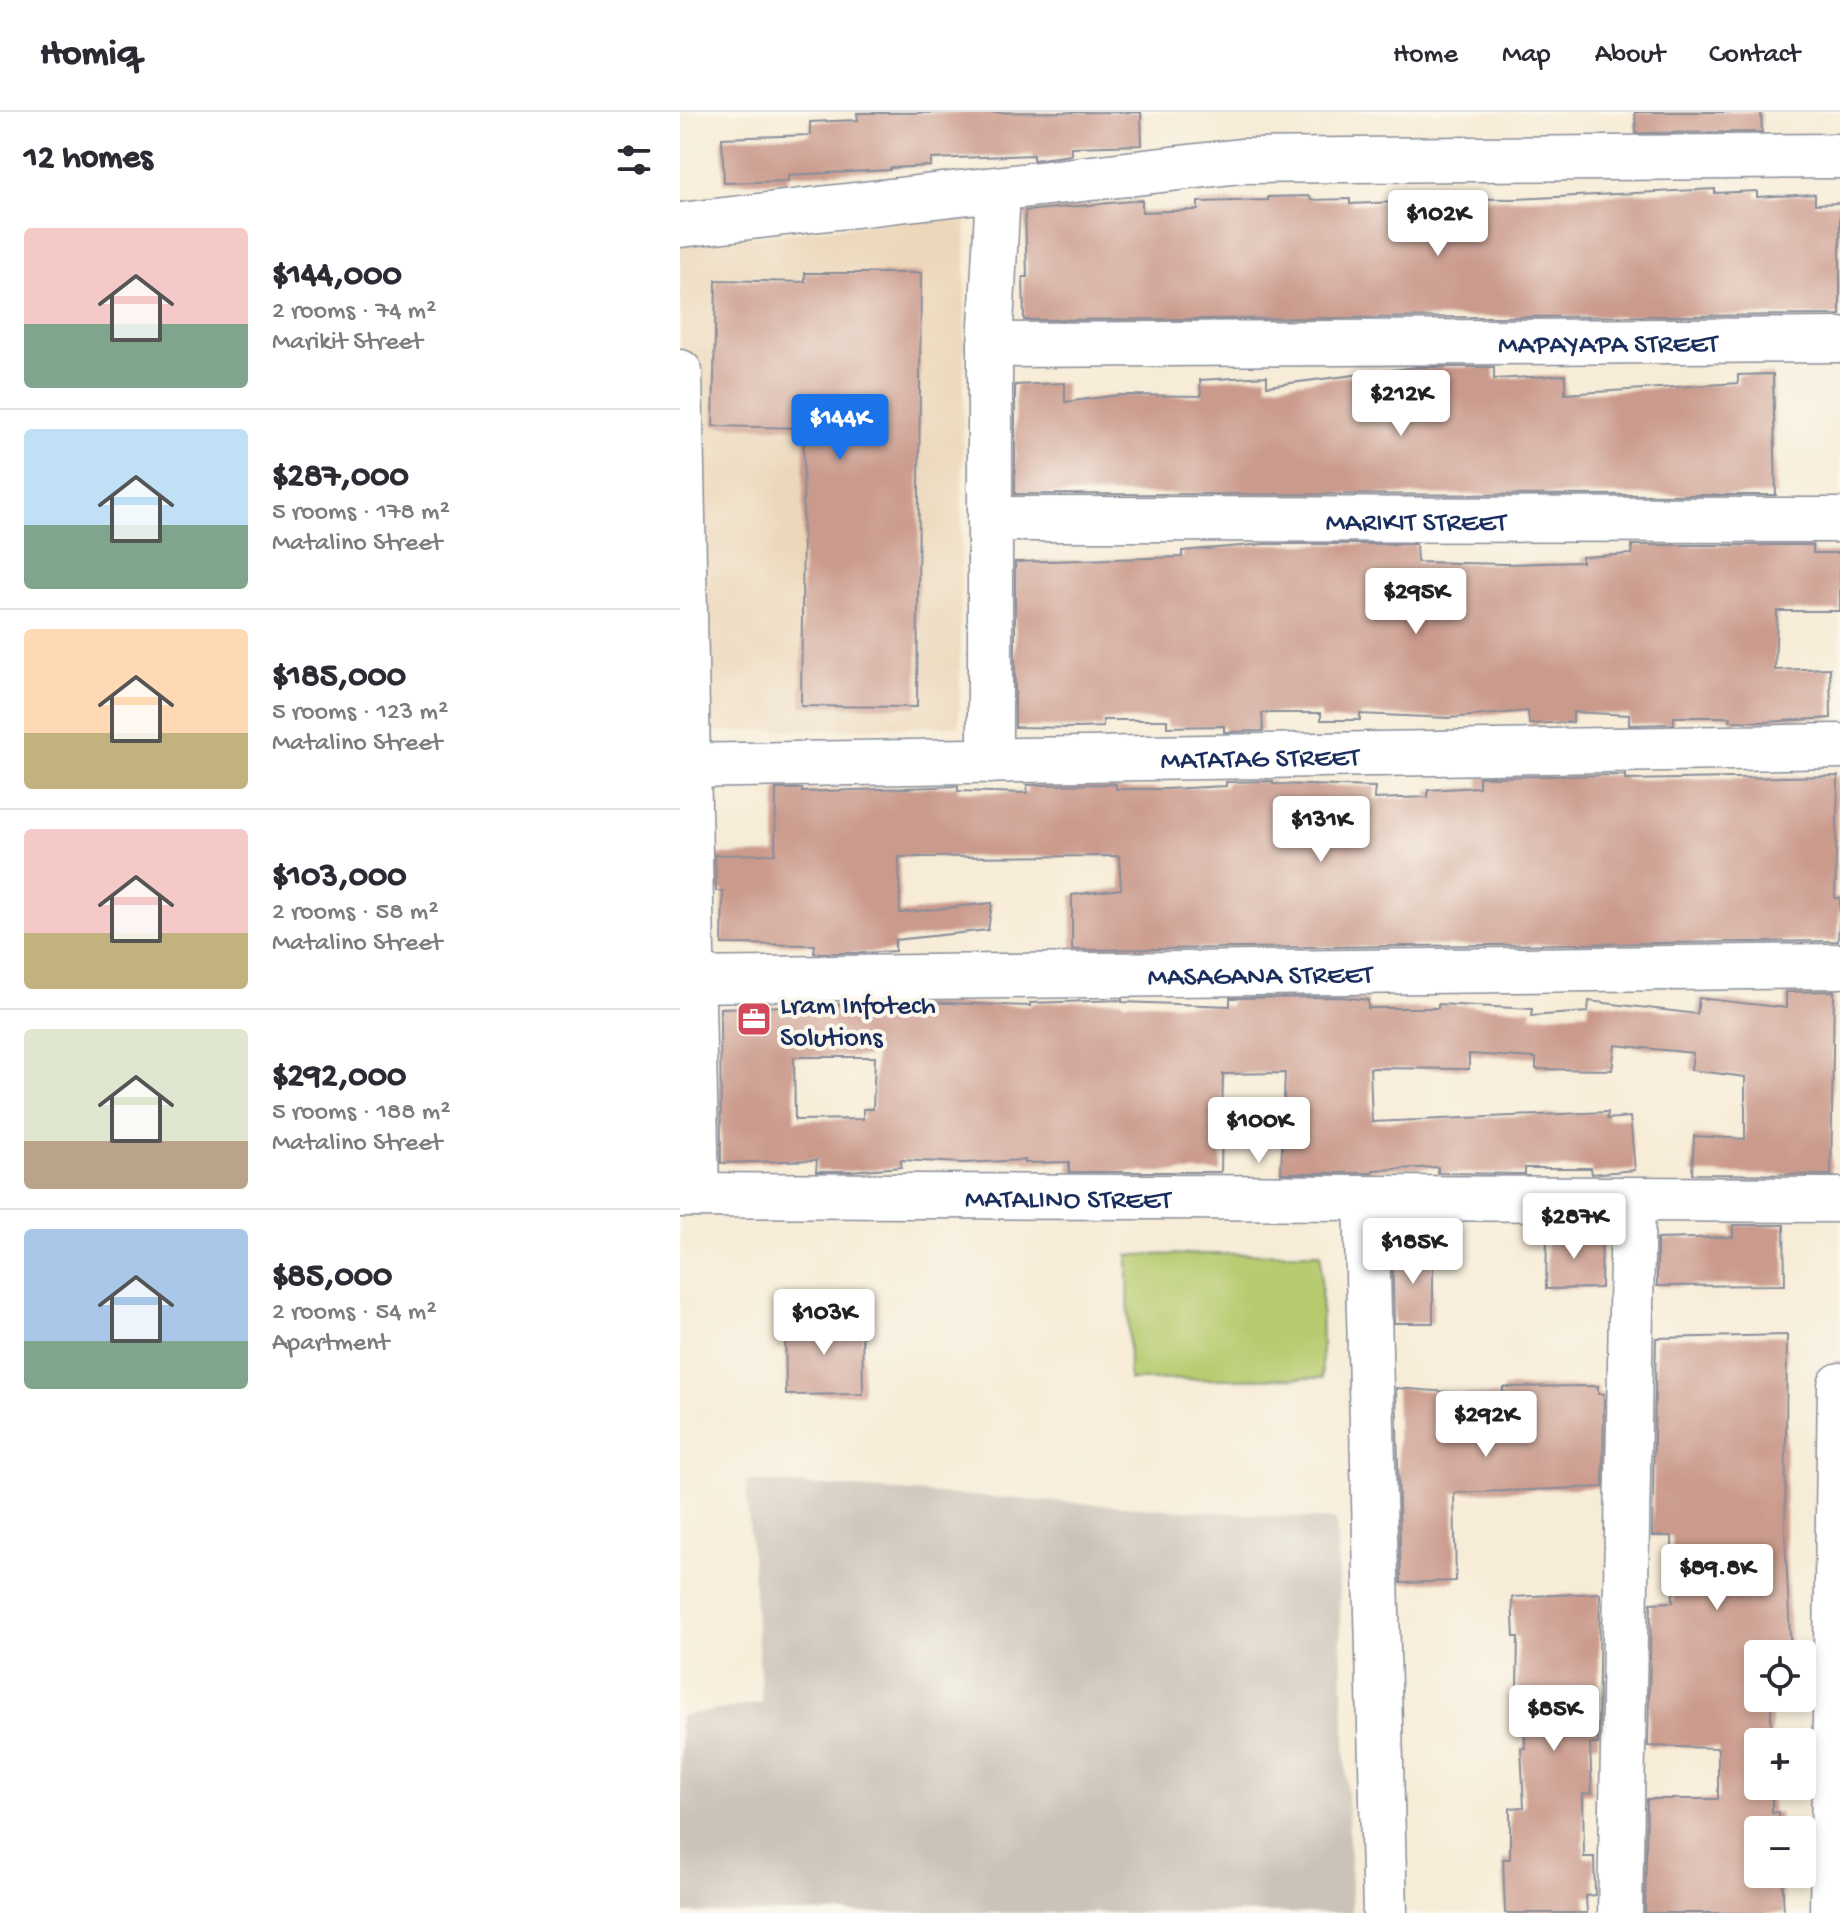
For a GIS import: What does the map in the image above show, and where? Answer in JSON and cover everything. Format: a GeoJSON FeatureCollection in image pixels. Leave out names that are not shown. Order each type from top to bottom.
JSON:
{"type":"FeatureCollection","features":[{"type":"Feature","properties":{"kind":"street"},"geometry":{"type":"LineString","coordinates":[[680,225],[1241,161],[1840,156]]}},
{"type":"Feature","properties":{"kind":"street"},"geometry":{"type":"LineString","coordinates":[[990,761],[990,345],[998,191]]}},
{"type":"Feature","properties":{"kind":"street","name":"MAPAYAPA STREET"},"geometry":{"type":"LineString","coordinates":[[990,345],[1840,340]]}},
{"type":"Feature","properties":{"kind":"street"},"geometry":{"type":"LineString","coordinates":[[680,372],[688,1194]]}},
{"type":"Feature","properties":{"kind":"street","name":"MARIKIT STREET"},"geometry":{"type":"LineString","coordinates":[[992,519],[1840,520]]}},
{"type":"Feature","properties":{"kind":"street","name":"MATATAG STREET"},"geometry":{"type":"LineString","coordinates":[[684,766],[1840,746]]}},
{"type":"Feature","properties":{"kind":"street","name":"MASAGANA STREET"},"geometry":{"type":"LineString","coordinates":[[686,980],[1840,966]]}},
{"type":"Feature","properties":{"kind":"street","name":"MATALINO STREET"},"geometry":{"type":"LineString","coordinates":[[688,1194],[1366,1200],[1840,1200]]}},
{"type":"Feature","properties":{"kind":"street"},"geometry":{"type":"LineString","coordinates":[[1366,1200],[1385,1913]]}},
{"type":"Feature","properties":{"kind":"street"},"geometry":{"type":"LineString","coordinates":[[1620,1913],[1633,1200]]}},
{"type":"Feature","properties":{"kind":"street"},"geometry":{"type":"LineString","coordinates":[[1832,1913],[1840,1385]]}},
{"type":"Feature","properties":{"kind":"shaded area"},"geometry":{"type":"Polygon","coordinates":[[[966,215],[959,726],[680,732],[680,243],[966,215]]]}},
{"type":"Feature","properties":{"kind":"shaded area"},"geometry":{"type":"Polygon","coordinates":[[[746,1481],[1336,1520],[1352,1913],[680,1913],[680,1716],[762,1703],[746,1481]]]}},
{"type":"Feature","properties":{"kind":"green space"},"geometry":{"type":"Polygon","coordinates":[[[1321,1253],[1322,1378],[1129,1380],[1128,1255],[1321,1253]]]}},
{"type":"Feature","properties":{"kind":"building"},"geometry":{"type":"Polygon","coordinates":[[[1141,112],[1142,145],[1071,147],[1071,155],[1033,160],[1033,155],[931,159],[931,166],[788,175],[788,181],[724,183],[722,138],[810,135],[810,122],[858,120],[857,113],[1141,112]]]}},
{"type":"Feature","properties":{"kind":"building"},"geometry":{"type":"Polygon","coordinates":[[[1635,112],[1761,112],[1762,132],[1636,133],[1635,112]]]}},
{"type":"Feature","properties":{"kind":"building"},"geometry":{"type":"Polygon","coordinates":[[[1715,189],[1715,193],[1757,191],[1757,197],[1815,194],[1815,204],[1840,203],[1840,315],[1024,320],[1023,277],[1027,277],[1025,211],[1142,200],[1142,212],[1198,210],[1198,202],[1268,200],[1268,197],[1350,199],[1350,204],[1419,201],[1418,198],[1516,199],[1715,189]]]}},
{"type":"Feature","properties":{"kind":"building"},"geometry":{"type":"Polygon","coordinates":[[[805,273],[921,273],[917,707],[801,706],[804,428],[713,426],[716,280],[805,282],[805,273]]]}},
{"type":"Feature","properties":{"kind":"building"},"geometry":{"type":"Polygon","coordinates":[[[1417,367],[1494,367],[1494,379],[1565,375],[1565,394],[1738,383],[1738,375],[1773,374],[1776,495],[1015,494],[1015,385],[1065,383],[1065,402],[1119,395],[1201,396],[1200,380],[1267,376],[1267,386],[1417,367]]]}},
{"type":"Feature","properties":{"kind":"building"},"geometry":{"type":"Polygon","coordinates":[[[1265,544],[1416,544],[1417,562],[1506,564],[1582,562],[1582,557],[1632,554],[1632,545],[1813,545],[1813,553],[1840,553],[1840,611],[1777,611],[1775,670],[1830,668],[1831,718],[1763,722],[1730,721],[1731,717],[1674,717],[1674,724],[1629,725],[1629,715],[1573,712],[1573,722],[1529,724],[1528,711],[1449,718],[1360,714],[1360,720],[1321,720],[1321,713],[1262,713],[1263,731],[1224,732],[1224,726],[1167,727],[1167,720],[1103,720],[1103,727],[1015,727],[1015,562],[1182,557],[1182,551],[1265,544]]]}},
{"type":"Feature","properties":{"kind":"building"},"geometry":{"type":"Polygon","coordinates":[[[1625,775],[1625,780],[1838,776],[1835,898],[1840,898],[1838,941],[1072,950],[1072,895],[1121,889],[1119,856],[899,857],[900,913],[992,903],[988,930],[895,940],[895,951],[862,953],[814,953],[815,945],[722,944],[723,891],[716,891],[715,855],[775,854],[776,789],[802,789],[802,792],[958,786],[958,791],[1027,793],[1027,785],[1116,784],[1116,789],[1166,789],[1226,786],[1226,782],[1273,781],[1273,784],[1375,787],[1374,799],[1428,797],[1428,790],[1479,787],[1479,777],[1625,775]]]}},
{"type":"Feature","properties":{"kind":"building"},"geometry":{"type":"Polygon","coordinates":[[[1834,991],[1831,1175],[1692,1174],[1694,1136],[1745,1139],[1745,1077],[1691,1070],[1693,1053],[1615,1045],[1612,1070],[1536,1069],[1536,1058],[1469,1054],[1469,1069],[1370,1068],[1372,1122],[1608,1112],[1607,1119],[1630,1117],[1635,1170],[1592,1174],[1591,1168],[1525,1168],[1525,1174],[1438,1173],[1438,1167],[1373,1170],[1373,1173],[1281,1173],[1285,1073],[1223,1074],[1221,1172],[1069,1172],[1069,1162],[1025,1163],[1025,1160],[963,1163],[901,1160],[901,1167],[850,1171],[816,1171],[817,1160],[721,1163],[720,1008],[924,1002],[1030,1006],[1030,1003],[1122,1000],[1230,1006],[1230,998],[1341,997],[1368,1000],[1368,1008],[1438,1008],[1438,1004],[1532,1009],[1531,1016],[1588,1012],[1589,1001],[1697,1014],[1699,998],[1786,1008],[1786,992],[1834,991]],[[794,1057],[795,1120],[863,1119],[863,1109],[873,1109],[875,1057],[794,1057]]]}},
{"type":"Feature","properties":{"kind":"building"},"geometry":{"type":"Polygon","coordinates":[[[1733,1225],[1784,1225],[1785,1285],[1657,1286],[1657,1239],[1733,1237],[1733,1225]]]}},
{"type":"Feature","properties":{"kind":"building"},"geometry":{"type":"Polygon","coordinates":[[[1547,1234],[1602,1234],[1601,1288],[1546,1289],[1547,1234]]]}},
{"type":"Feature","properties":{"kind":"building"},"geometry":{"type":"Polygon","coordinates":[[[1392,1249],[1433,1249],[1433,1323],[1394,1323],[1392,1249]]]}},
{"type":"Feature","properties":{"kind":"building"},"geometry":{"type":"Polygon","coordinates":[[[862,1319],[863,1394],[786,1395],[785,1320],[862,1319]]]}},
{"type":"Feature","properties":{"kind":"building"},"geometry":{"type":"Polygon","coordinates":[[[1787,1335],[1785,1537],[1790,1640],[1744,1640],[1744,1712],[1771,1712],[1771,1728],[1744,1728],[1744,1800],[1772,1800],[1772,1813],[1779,1812],[1779,1816],[1744,1816],[1744,1888],[1783,1888],[1784,1913],[1645,1913],[1647,1799],[1718,1799],[1718,1748],[1648,1746],[1651,1603],[1673,1602],[1672,1536],[1652,1536],[1656,1338],[1787,1335]]]}},
{"type":"Feature","properties":{"kind":"building"},"geometry":{"type":"Polygon","coordinates":[[[1598,1386],[1598,1394],[1604,1394],[1603,1487],[1454,1493],[1456,1581],[1401,1583],[1396,1388],[1503,1396],[1503,1387],[1598,1386]]]}},
{"type":"Feature","properties":{"kind":"building"},"geometry":{"type":"Polygon","coordinates":[[[1600,1593],[1598,1744],[1590,1744],[1592,1793],[1583,1794],[1584,1857],[1594,1857],[1595,1895],[1586,1896],[1587,1913],[1505,1913],[1503,1859],[1510,1859],[1510,1808],[1524,1807],[1521,1748],[1525,1748],[1523,1689],[1517,1689],[1518,1637],[1514,1637],[1512,1597],[1600,1593]]]}},
{"type":"Feature","properties":{"kind":"place","name":"Lram Infotech Solutions"},"geometry":{"type":"Point","coordinates":[754,1019]}}]}
